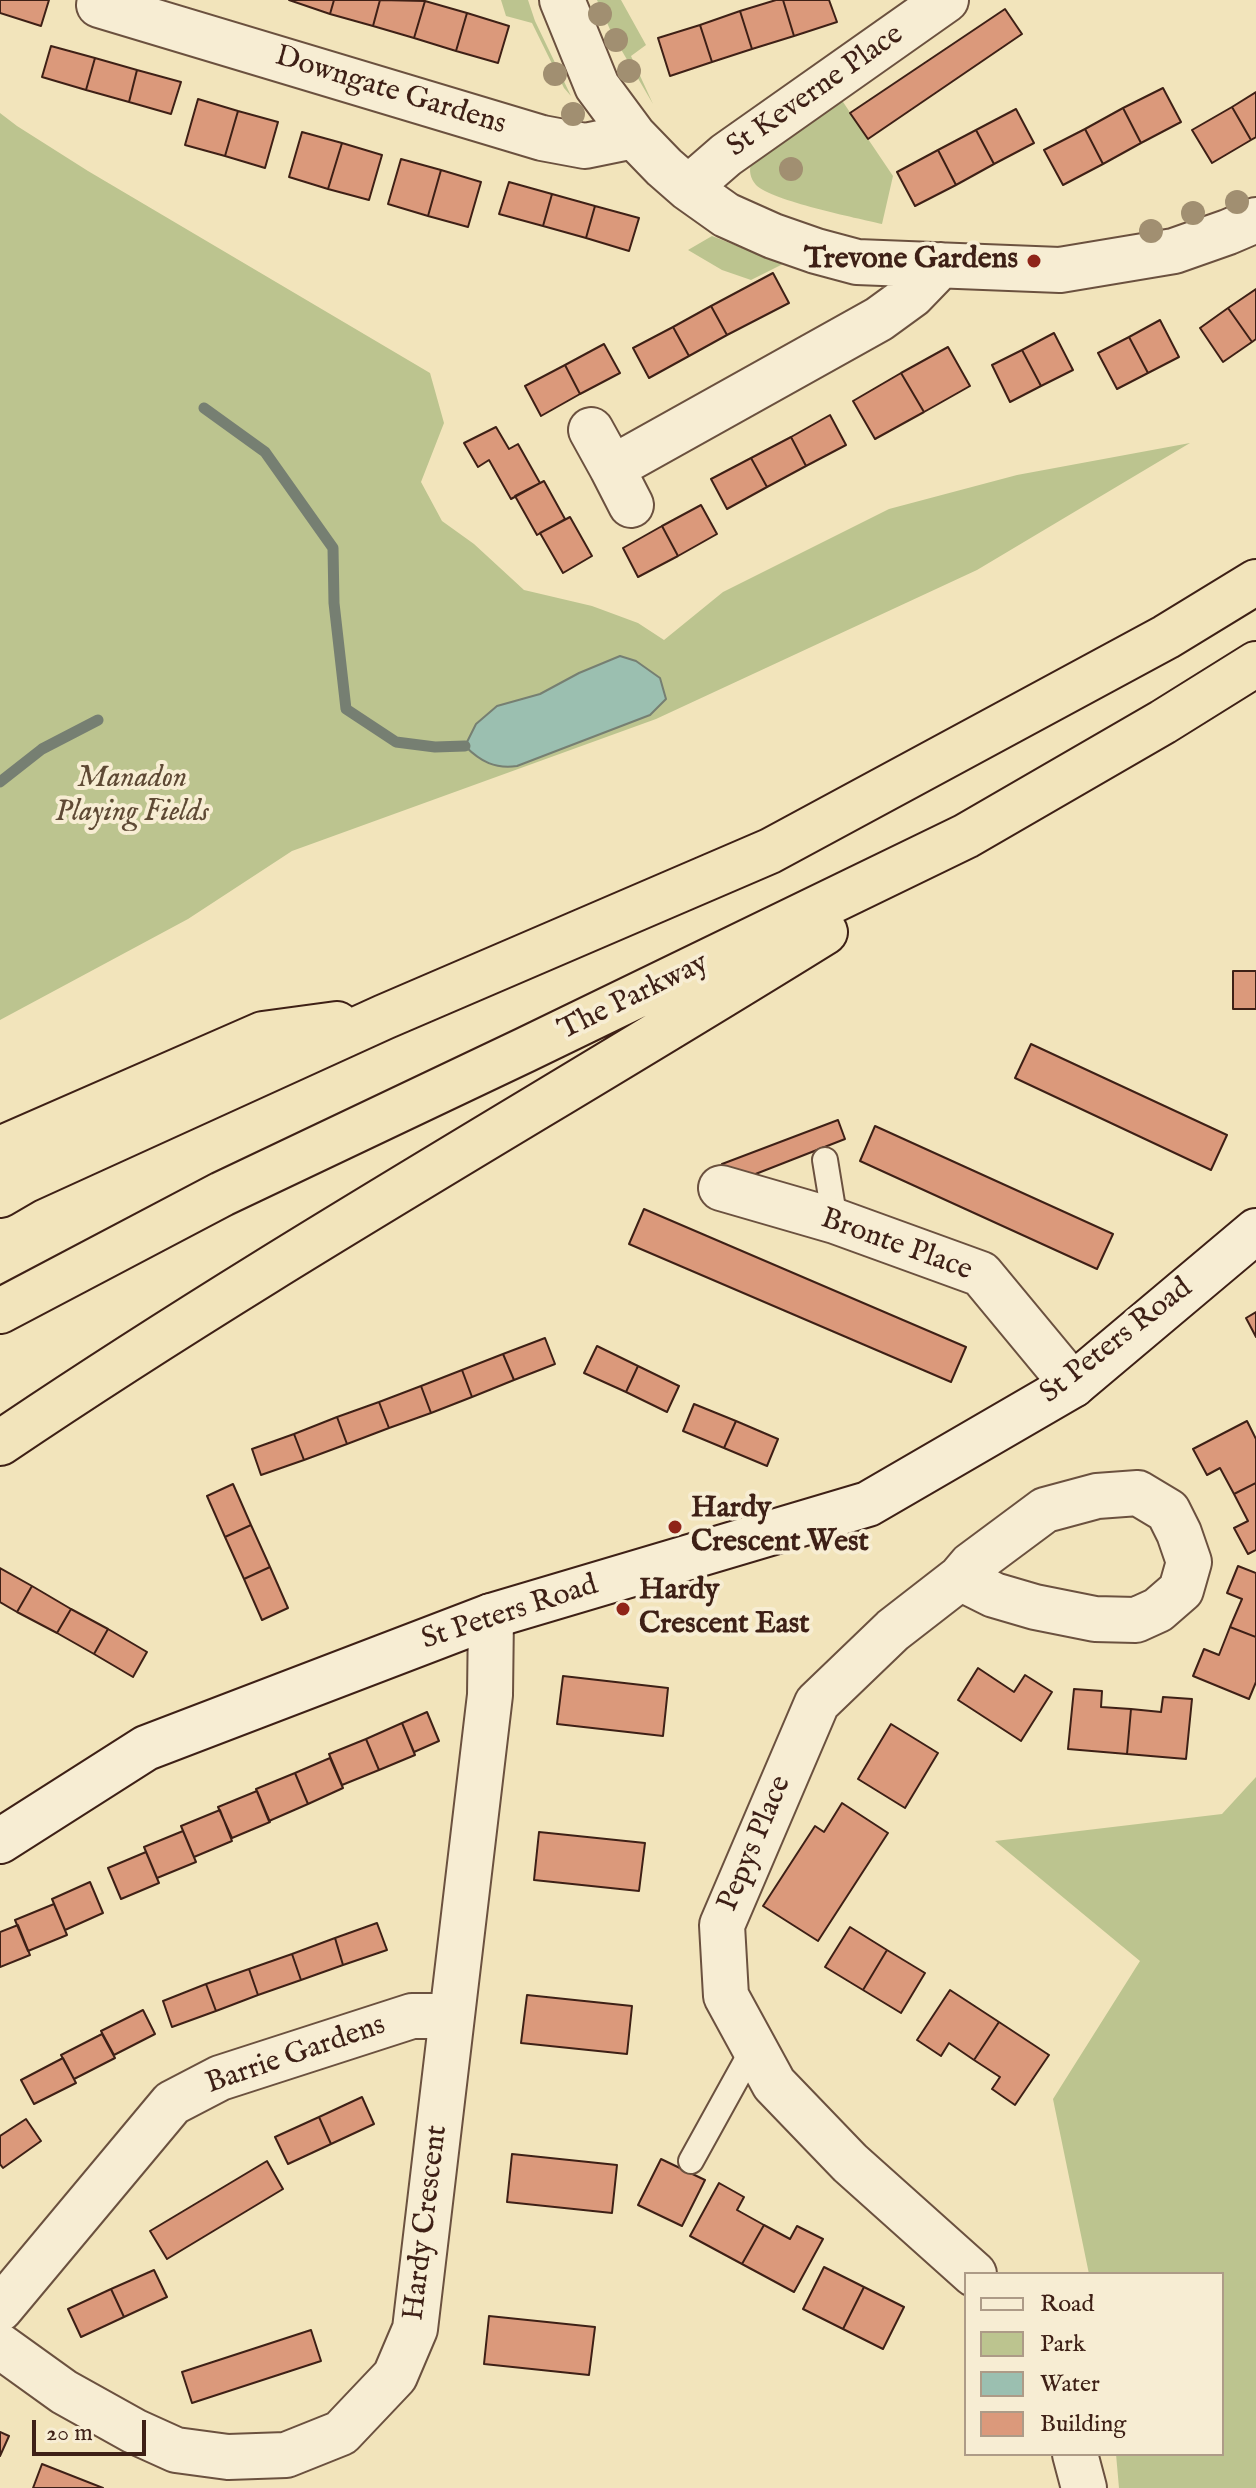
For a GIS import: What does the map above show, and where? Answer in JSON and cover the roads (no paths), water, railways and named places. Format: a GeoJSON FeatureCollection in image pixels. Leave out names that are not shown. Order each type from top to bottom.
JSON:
{"type":"FeatureCollection","features":[{"type":"Feature","properties":{"kind":"highway"},"geometry":{"type":"LineString","coordinates":[[0,1195],[24,1181],[384,1017],[770,851],[1166,637],[1256,582]]}},
{"type":"Feature","properties":{"kind":"highway","name":"The Parkway"},"geometry":{"type":"LineString","coordinates":[[0,1311],[222,1194],[966,836],[1163,722],[1256,664]]}},
{"type":"Feature","properties":{"kind":"highway"},"geometry":{"type":"LineString","coordinates":[[0,1443],[128,1357],[656,1037],[1163,722]]}},
{"type":"Feature","properties":{"kind":"highway"},"geometry":{"type":"LineString","coordinates":[[0,1149],[263,1034],[384,1017]]}},
{"type":"Feature","properties":{"kind":"street"},"geometry":{"type":"LineString","coordinates":[[562,0],[597,86],[634,136],[688,188],[726,215],[816,251],[857,262],[1060,270],[1174,251],[1256,220]]}},
{"type":"Feature","properties":{"kind":"street","name":"St Keverne Place"},"geometry":{"type":"LineString","coordinates":[[688,188],[726,155],[946,0]]}},
{"type":"Feature","properties":{"kind":"street","name":"Downgate Gardens"},"geometry":{"type":"LineString","coordinates":[[99,5],[150,10],[542,138],[585,146],[634,136]]}},
{"type":"Feature","properties":{"kind":"street"},"geometry":{"type":"LineString","coordinates":[[591,430],[622,486],[879,319],[912,295],[941,265]]}},
{"type":"Feature","properties":{"kind":"street","name":"Bronte Place"},"geometry":{"type":"LineString","coordinates":[[721,1188],[835,1221],[981,1274],[1073,1385]]}},
{"type":"Feature","properties":{"kind":"street","name":"St Peters Road"},"geometry":{"type":"LineString","coordinates":[[0,1841],[146,1748],[491,1616],[868,1504],[1073,1385],[1256,1231]]}},
{"type":"Feature","properties":{"kind":"street","name":"Pepys Place"},"geometry":{"type":"LineString","coordinates":[[960,1578],[994,1595],[1035,1607],[1095,1619],[1136,1620],[1158,1610],[1181,1590],[1189,1562],[1168,1511],[1138,1493],[1097,1496],[1045,1510],[971,1565],[960,1578],[893,1630],[817,1703],[722,1925],[726,1996],[774,2084],[850,2163],[972,2272]]}},
{"type":"Feature","properties":{"kind":"street","name":"Hardy Crescent"},"geometry":{"type":"LineString","coordinates":[[0,2346],[64,2392],[134,2431],[176,2450],[228,2457],[286,2455],[341,2433],[395,2376],[415,2329],[490,1695],[491,1616]]}},
{"type":"Feature","properties":{"kind":"street","name":"Barrie Gardens"},"geometry":{"type":"LineString","coordinates":[[0,2309],[172,2103],[220,2078],[412,2016],[452,2016]]}},
{"type":"Feature","properties":{"kind":"street"},"geometry":{"type":"LineString","coordinates":[[1076,2456],[1084,2488]]}},
{"type":"Feature","properties":{"kind":"lane"},"geometry":{"type":"LineString","coordinates":[[825,1160],[835,1221]]}},
{"type":"Feature","properties":{"kind":"lane"},"geometry":{"type":"LineString","coordinates":[[691,2161],[754,2047]]}},
{"type":"Feature","properties":{"kind":"water"},"geometry":{"type":"Polygon","coordinates":[[[620,656],[636,661],[660,678],[666,699],[650,715],[517,766],[489,763],[465,746],[476,724],[497,706],[540,694],[620,656]]]}},
{"type":"Feature","properties":{"kind":"waterway"},"geometry":{"type":"LineString","coordinates":[[204,408],[265,452],[333,548],[334,603],[346,709],[396,742],[435,747],[465,746]]}},
{"type":"Feature","properties":{"kind":"waterway"},"geometry":{"type":"LineString","coordinates":[[0,782],[42,749],[98,720]]}},
{"type":"Feature","properties":{"kind":"place","name":"Trevone Gardens"},"geometry":{"type":"Point","coordinates":[1034,261]}},
{"type":"Feature","properties":{"kind":"place","name":"Hardy Crescent West"},"geometry":{"type":"Point","coordinates":[675,1527]}},
{"type":"Feature","properties":{"kind":"place","name":"Hardy Crescent East"},"geometry":{"type":"Point","coordinates":[623,1609]}},
{"type":"Feature","properties":{"kind":"park label","name":"Manadon Playing Fields"},"geometry":{"type":"Point","coordinates":[132,797]}}]}
